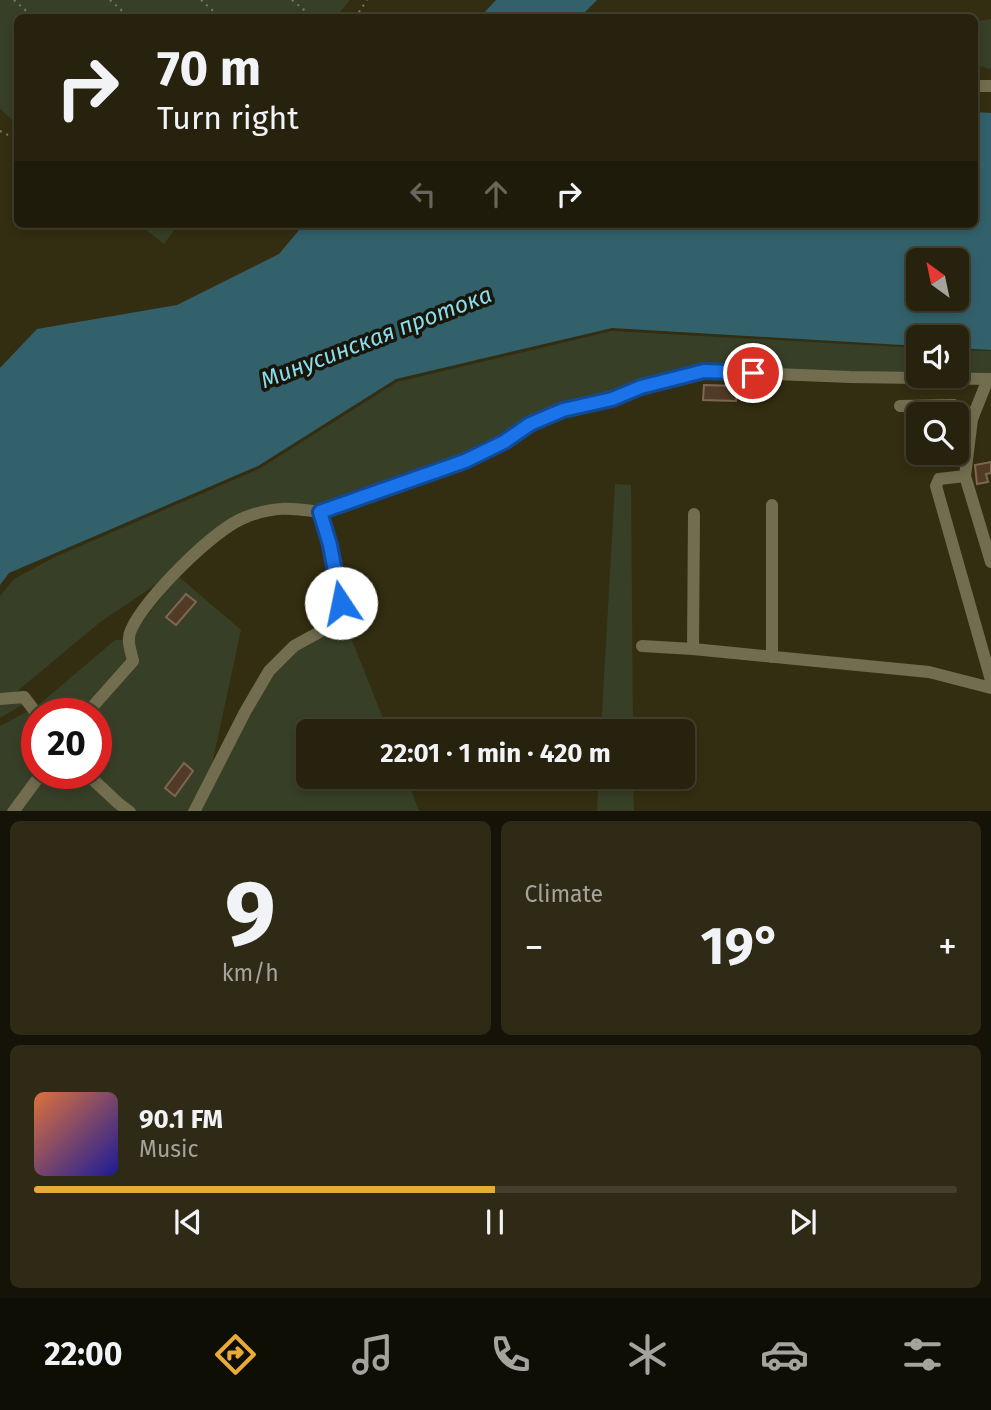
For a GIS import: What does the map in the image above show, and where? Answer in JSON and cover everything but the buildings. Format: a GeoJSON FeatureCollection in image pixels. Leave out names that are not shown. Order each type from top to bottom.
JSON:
{"type":"FeatureCollection","features":[{"type":"Feature","properties":{"kind":"street"},"geometry":{"type":"LineString","coordinates":[[100,698],[133,661],[128,640],[131,630],[148,603],[163,585],[216,536],[243,517],[278,507],[320,512],[465,461],[504,442],[530,424],[563,410],[612,399],[641,387],[704,371],[990,379],[973,417],[965,477],[991,562]]}},
{"type":"Feature","properties":{"kind":"street"},"geometry":{"type":"LineString","coordinates":[[900,406],[954,404],[973,417]]}},
{"type":"Feature","properties":{"kind":"street"},"geometry":{"type":"LineString","coordinates":[[965,477],[939,479],[936,486],[991,680]]}},
{"type":"Feature","properties":{"kind":"street"},"geometry":{"type":"LineString","coordinates":[[772,505],[772,657]]}},
{"type":"Feature","properties":{"kind":"street"},"geometry":{"type":"LineString","coordinates":[[194,811],[244,712],[269,671],[294,646],[335,622],[341,603],[330,545],[320,512]]}},
{"type":"Feature","properties":{"kind":"street"},"geometry":{"type":"LineString","coordinates":[[693,649],[694,514]]}},
{"type":"Feature","properties":{"kind":"street"},"geometry":{"type":"LineString","coordinates":[[642,646],[929,672],[991,688]]}},
{"type":"Feature","properties":{"kind":"street"},"geometry":{"type":"LineString","coordinates":[[0,699],[25,698]]}},
{"type":"Feature","properties":{"kind":"street"},"geometry":{"type":"LineString","coordinates":[[13,811],[30,789]]}},
{"type":"Feature","properties":{"kind":"street"},"geometry":{"type":"LineString","coordinates":[[103,789],[130,811]]}},
{"type":"Feature","properties":{"kind":"path"},"geometry":{"type":"LineString","coordinates":[[13,0],[29,14]]}},
{"type":"Feature","properties":{"kind":"path"},"geometry":{"type":"LineString","coordinates":[[110,0],[126,14]]}},
{"type":"Feature","properties":{"kind":"path"},"geometry":{"type":"LineString","coordinates":[[201,0],[217,14]]}},
{"type":"Feature","properties":{"kind":"path"},"geometry":{"type":"LineString","coordinates":[[292,0],[309,14]]}},
{"type":"Feature","properties":{"kind":"green space"},"geometry":{"type":"Polygon","coordinates":[[[0,0],[350,0],[338,14],[14,14],[14,121],[0,109],[0,0]]]}},
{"type":"Feature","properties":{"kind":"green space"},"geometry":{"type":"Polygon","coordinates":[[[991,19],[989,69],[978,65],[978,21],[991,19]]]}},
{"type":"Feature","properties":{"kind":"green space"},"geometry":{"type":"Polygon","coordinates":[[[144,228],[176,228],[164,244],[144,228]]]}},
{"type":"Feature","properties":{"kind":"green space"},"geometry":{"type":"Polygon","coordinates":[[[612,331],[906,347],[906,373],[705,368],[651,380],[542,413],[485,448],[321,508],[246,518],[99,623],[15,693],[21,700],[21,706],[0,718],[0,596],[14,579],[57,556],[259,469],[397,382],[612,331]]]}},
{"type":"Feature","properties":{"kind":"green space"},"geometry":{"type":"Polygon","coordinates":[[[969,350],[991,351],[991,374],[969,373],[969,350]]]}},
{"type":"Feature","properties":{"kind":"green space"},"geometry":{"type":"Polygon","coordinates":[[[615,484],[631,485],[633,719],[602,719],[615,484]]]}},
{"type":"Feature","properties":{"kind":"green space"},"geometry":{"type":"Polygon","coordinates":[[[178,576],[241,630],[211,769],[190,811],[0,811],[0,726],[21,715],[21,789],[112,789],[112,698],[47,698],[115,640],[128,640],[178,576]]]}},
{"type":"Feature","properties":{"kind":"green space"},"geometry":{"type":"Polygon","coordinates":[[[346,625],[383,719],[296,719],[296,789],[411,789],[419,811],[200,811],[260,689],[312,634],[346,625]]]}},
{"type":"Feature","properties":{"kind":"green space"},"geometry":{"type":"Polygon","coordinates":[[[598,789],[633,789],[634,811],[597,811],[598,789]]]}},
{"type":"Feature","properties":{"kind":"water"},"geometry":{"type":"Polygon","coordinates":[[[496,0],[597,0],[583,14],[483,14],[496,0]]]}},
{"type":"Feature","properties":{"kind":"water","name":"Минусинская протока"},"geometry":{"type":"Polygon","coordinates":[[[978,112],[991,113],[991,350],[969,349],[969,325],[906,325],[906,345],[612,328],[396,379],[258,466],[9,573],[0,585],[0,368],[37,329],[177,305],[279,254],[301,228],[978,228],[978,112]]]}},
{"type":"Feature","properties":{"kind":"route"},"geometry":{"type":"LineString","coordinates":[[341,603],[330,545],[320,512],[465,461],[504,442],[530,424],[563,410],[612,399],[641,387],[704,371],[753,373]]}}]}
